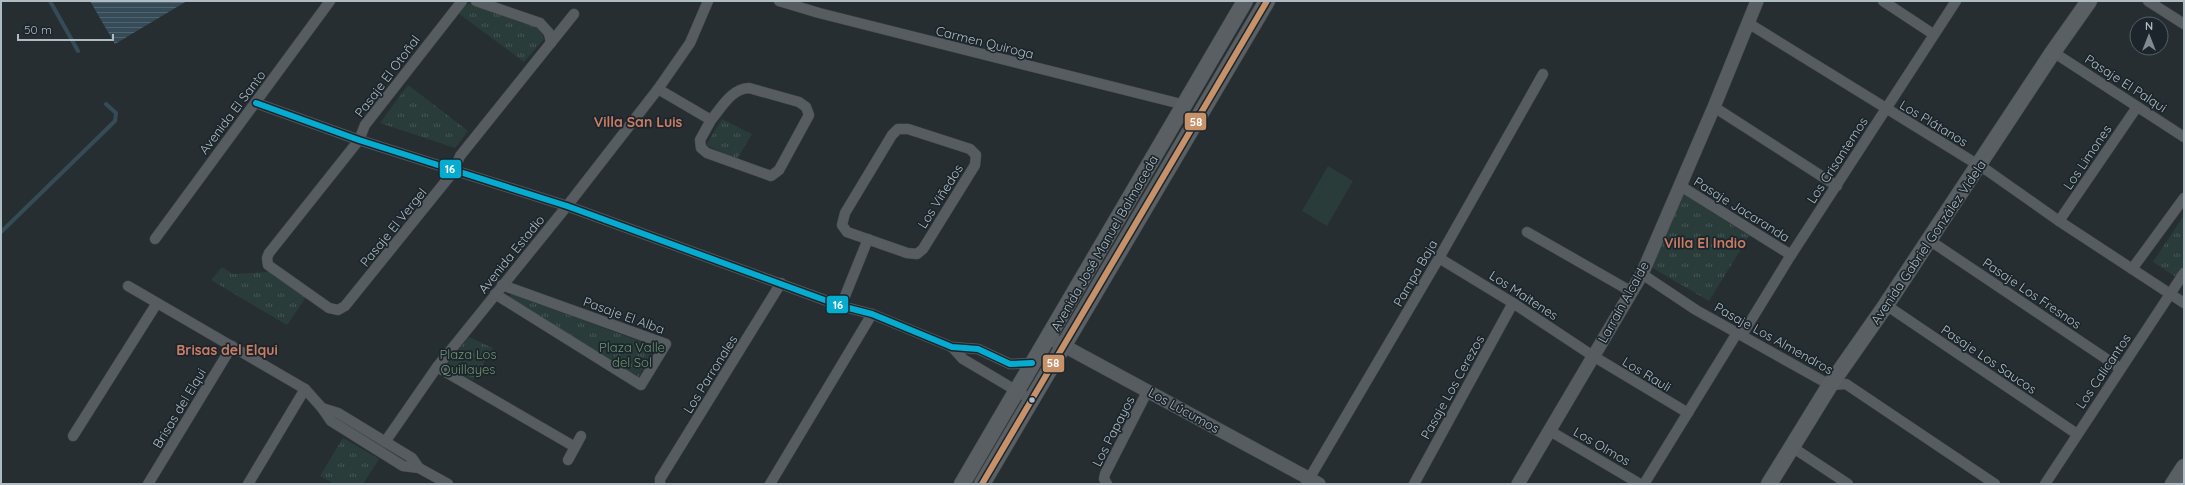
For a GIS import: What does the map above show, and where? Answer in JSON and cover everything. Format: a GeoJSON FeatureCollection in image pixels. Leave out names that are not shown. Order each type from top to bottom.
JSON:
{"type":"FeatureCollection","features":[{"type":"Feature","properties":{"kind":"main road","name":"Avenida José Manuel Balmaceda"},"geometry":{"type":"LineString","coordinates":[[962,484],[1032,363],[1049,338],[1244,1]]}},
{"type":"Feature","properties":{"kind":"main road","name":"Avenida José Manuel Balmaceda"},"geometry":{"type":"LineString","coordinates":[[982,484],[1267,1]]}},
{"type":"Feature","properties":{"kind":"main road","name":"Avenida Gabriel González Videla"},"geometry":{"type":"LineString","coordinates":[[1769,484],[1830,385],[1886,305],[2089,1]]}},
{"type":"Feature","properties":{"kind":"main road"},"geometry":{"type":"LineString","coordinates":[[2173,484],[2184,467]]}},
{"type":"Feature","properties":{"kind":"street","name":"Avenida El Santo"},"geometry":{"type":"LineString","coordinates":[[155,239],[330,1]]}},
{"type":"Feature","properties":{"kind":"street","name":"Pasaje El Otoñal"},"geometry":{"type":"LineString","coordinates":[[268,265],[267,258],[269,253],[359,140],[365,125],[462,1]]}},
{"type":"Feature","properties":{"kind":"street"},"geometry":{"type":"LineString","coordinates":[[476,1],[540,23],[549,33],[551,43]]}},
{"type":"Feature","properties":{"kind":"street","name":"Avenida Estadio"},"geometry":{"type":"LineString","coordinates":[[385,442],[437,367],[567,206],[658,88],[690,43],[708,1]]}},
{"type":"Feature","properties":{"kind":"street","name":"Carmen Quiroga"},"geometry":{"type":"LineString","coordinates":[[779,1],[819,13],[1185,105]]}},
{"type":"Feature","properties":{"kind":"street","name":"Larraín Alcalde"},"geometry":{"type":"LineString","coordinates":[[1518,484],[1642,274],[1679,185],[1714,107],[1757,1]]}},
{"type":"Feature","properties":{"kind":"street"},"geometry":{"type":"LineString","coordinates":[[1883,1],[1933,34]]}},
{"type":"Feature","properties":{"kind":"street","name":"Los Crisantemos"},"geometry":{"type":"LineString","coordinates":[[1644,484],[1688,413],[1837,186],[1933,34],[1956,1]]}},
{"type":"Feature","properties":{"kind":"street"},"geometry":{"type":"LineString","coordinates":[[2148,1],[2184,24]]}},
{"type":"Feature","properties":{"kind":"street","name":"Pasaje El Vergel"},"geometry":{"type":"LineString","coordinates":[[268,265],[329,308],[338,310],[345,306],[454,171],[460,156],[574,14]]}},
{"type":"Feature","properties":{"kind":"street","name":"Los Plátanos"},"geometry":{"type":"LineString","coordinates":[[1748,23],[1979,166],[2059,221],[2184,303]]}},
{"type":"Feature","properties":{"kind":"street","name":"Pasaje El Palqui"},"geometry":{"type":"LineString","coordinates":[[2054,52],[2184,137]]}},
{"type":"Feature","properties":{"kind":"street","name":"Pampa Baja"},"geometry":{"type":"LineString","coordinates":[[1311,482],[1543,74]]}},
{"type":"Feature","properties":{"kind":"street"},"geometry":{"type":"LineString","coordinates":[[658,88],[711,120]]}},
{"type":"Feature","properties":{"kind":"street"},"geometry":{"type":"LineString","coordinates":[[742,88],[749,88],[798,102],[806,107],[809,115],[779,170],[771,176],[707,153],[701,148],[700,140],[711,120],[735,92],[742,88]]}},
{"type":"Feature","properties":{"kind":"street"},"geometry":{"type":"LineString","coordinates":[[256,103],[359,140],[567,206],[841,306],[872,314],[952,347],[978,349],[1010,364],[1032,363]]}},
{"type":"Feature","properties":{"kind":"street"},"geometry":{"type":"LineString","coordinates":[[1714,107],[1837,186]]}},
{"type":"Feature","properties":{"kind":"street","name":"Los Limones"},"geometry":{"type":"LineString","coordinates":[[2059,221],[2137,107]]}},
{"type":"Feature","properties":{"kind":"street","name":"Los Viñedos"},"geometry":{"type":"LineString","coordinates":[[908,129],[970,149],[976,155],[975,165],[923,249],[916,254],[907,253],[868,239],[847,232],[842,225],[845,213],[892,135],[898,130],[908,129]]}},
{"type":"Feature","properties":{"kind":"street","name":"Pasaje Jacaranda"},"geometry":{"type":"LineString","coordinates":[[1679,185],[1791,255]]}},
{"type":"Feature","properties":{"kind":"street"},"geometry":{"type":"LineString","coordinates":[[2132,269],[2184,198]]}},
{"type":"Feature","properties":{"kind":"street"},"geometry":{"type":"LineString","coordinates":[[1527,232],[1632,292]]}},
{"type":"Feature","properties":{"kind":"street"},"geometry":{"type":"LineString","coordinates":[[841,306],[868,239]]}},
{"type":"Feature","properties":{"kind":"street","name":"Pasaje Los Fresnos"},"geometry":{"type":"LineString","coordinates":[[1929,240],[2120,368]]}},
{"type":"Feature","properties":{"kind":"street","name":"Los Maitenes"},"geometry":{"type":"LineString","coordinates":[[1439,258],[1513,303],[1593,356]]}},
{"type":"Feature","properties":{"kind":"street","name":"Los Calicantos"},"geometry":{"type":"LineString","coordinates":[[2045,484],[2184,273]]}},
{"type":"Feature","properties":{"kind":"street","name":"Pasaje Los Almendros"},"geometry":{"type":"LineString","coordinates":[[1642,274],[1696,310],[1830,385],[1846,384],[1995,484]]}},
{"type":"Feature","properties":{"kind":"street","name":"Los Parronales"},"geometry":{"type":"LineString","coordinates":[[659,482],[781,283]]}},
{"type":"Feature","properties":{"kind":"street","name":"Pasaje El Alba"},"geometry":{"type":"LineString","coordinates":[[495,294],[641,385],[666,344],[502,285]]}},
{"type":"Feature","properties":{"kind":"street"},"geometry":{"type":"LineString","coordinates":[[128,286],[305,389],[332,421],[403,466],[419,468],[448,484]]}},
{"type":"Feature","properties":{"kind":"street"},"geometry":{"type":"LineString","coordinates":[[73,436],[157,303]]}},
{"type":"Feature","properties":{"kind":"street","name":"Pasaje Los Cerezos"},"geometry":{"type":"LineString","coordinates":[[1414,484],[1513,303]]}},
{"type":"Feature","properties":{"kind":"street","name":"Pasaje Los Saucos"},"geometry":{"type":"LineString","coordinates":[[1886,305],[2077,434]]}},
{"type":"Feature","properties":{"kind":"street"},"geometry":{"type":"LineString","coordinates":[[770,484],[872,314]]}},
{"type":"Feature","properties":{"kind":"street","name":"Los Lúcumos"},"geometry":{"type":"LineString","coordinates":[[1049,338],[1148,390],[1311,482]]}},
{"type":"Feature","properties":{"kind":"street","name":"Brisas del Elqui"},"geometry":{"type":"LineString","coordinates":[[148,484],[232,346]]}},
{"type":"Feature","properties":{"kind":"street"},"geometry":{"type":"LineString","coordinates":[[952,347],[963,359],[1032,400]]}},
{"type":"Feature","properties":{"kind":"street","name":"Los Rauli"},"geometry":{"type":"LineString","coordinates":[[1593,356],[1688,413]]}},
{"type":"Feature","properties":{"kind":"street"},"geometry":{"type":"LineString","coordinates":[[437,367],[575,447]]}},
{"type":"Feature","properties":{"kind":"street"},"geometry":{"type":"LineString","coordinates":[[248,484],[305,389]]}},
{"type":"Feature","properties":{"kind":"street","name":"Los Papayos"},"geometry":{"type":"LineString","coordinates":[[1107,484],[1104,479],[1105,474],[1148,390]]}},
{"type":"Feature","properties":{"kind":"street"},"geometry":{"type":"LineString","coordinates":[[322,408],[338,413],[412,458],[419,468]]}},
{"type":"Feature","properties":{"kind":"street","name":"Los Olmos"},"geometry":{"type":"LineString","coordinates":[[1550,431],[1640,484]]}},
{"type":"Feature","properties":{"kind":"street"},"geometry":{"type":"LineString","coordinates":[[568,460],[581,436]]}},
{"type":"Feature","properties":{"kind":"street"},"geometry":{"type":"LineString","coordinates":[[1792,447],[1848,484]]}},
{"type":"Feature","properties":{"kind":"green space"},"geometry":{"type":"Polygon","coordinates":[[[471,3],[538,27],[544,39],[524,62],[458,13],[465,5],[471,3]]]}},
{"type":"Feature","properties":{"kind":"green space"},"geometry":{"type":"Polygon","coordinates":[[[408,85],[468,131],[455,148],[380,123],[408,85]]]}},
{"type":"Feature","properties":{"kind":"green space"},"geometry":{"type":"Polygon","coordinates":[[[722,119],[752,134],[737,159],[706,145],[722,119]]]}},
{"type":"Feature","properties":{"kind":"green space"},"geometry":{"type":"Polygon","coordinates":[[[1328,166],[1353,181],[1327,226],[1302,211],[1328,166]]]}},
{"type":"Feature","properties":{"kind":"green space"},"geometry":{"type":"Polygon","coordinates":[[[1683,194],[1749,236],[1709,301],[1651,267],[1683,194]]]}},
{"type":"Feature","properties":{"kind":"green space"},"geometry":{"type":"Polygon","coordinates":[[[2184,215],[2184,265],[2176,277],[2153,262],[2184,215]]]}},
{"type":"Feature","properties":{"kind":"green space"},"geometry":{"type":"Polygon","coordinates":[[[222,267],[233,274],[270,272],[306,297],[287,325],[211,280],[222,267]]]}},
{"type":"Feature","properties":{"kind":"green space","name":"Plaza Valle del Sol"},"geometry":{"type":"Polygon","coordinates":[[[511,294],[655,347],[638,378],[508,299],[511,294]]]}},
{"type":"Feature","properties":{"kind":"green space","name":"Plaza Los Quillayes"},"geometry":{"type":"Polygon","coordinates":[[[469,337],[493,348],[473,380],[445,366],[469,337]]]}},
{"type":"Feature","properties":{"kind":"green space"},"geometry":{"type":"Polygon","coordinates":[[[343,438],[379,459],[363,484],[334,484],[320,476],[343,438]]]}},
{"type":"Feature","properties":{"kind":"water"},"geometry":{"type":"Polygon","coordinates":[[[90,1],[187,1],[115,44],[90,1]]]}},
{"type":"Feature","properties":{"kind":"waterway"},"geometry":{"type":"LineString","coordinates":[[50,1],[78,51]]}},
{"type":"Feature","properties":{"kind":"waterway"},"geometry":{"type":"LineString","coordinates":[[1,232],[115,121],[116,113],[106,104]]}},
{"type":"Feature","properties":{"kind":"transit line","name":"58"},"geometry":{"type":"LineString","coordinates":[[982,484],[1267,1]]}},
{"type":"Feature","properties":{"kind":"transit line","name":"16"},"geometry":{"type":"LineString","coordinates":[[256,103],[359,140],[567,206],[841,306],[872,314],[952,347],[978,349],[1010,364],[1032,363]]}},
{"type":"Feature","properties":{"kind":"district","name":"Villa San Luis"},"geometry":{"type":"Point","coordinates":[638,122]}},
{"type":"Feature","properties":{"kind":"district","name":"Villa El Indio"},"geometry":{"type":"Point","coordinates":[1705,243]}},
{"type":"Feature","properties":{"kind":"district","name":"Brisas del Elqui"},"geometry":{"type":"Point","coordinates":[227,350]}}]}
